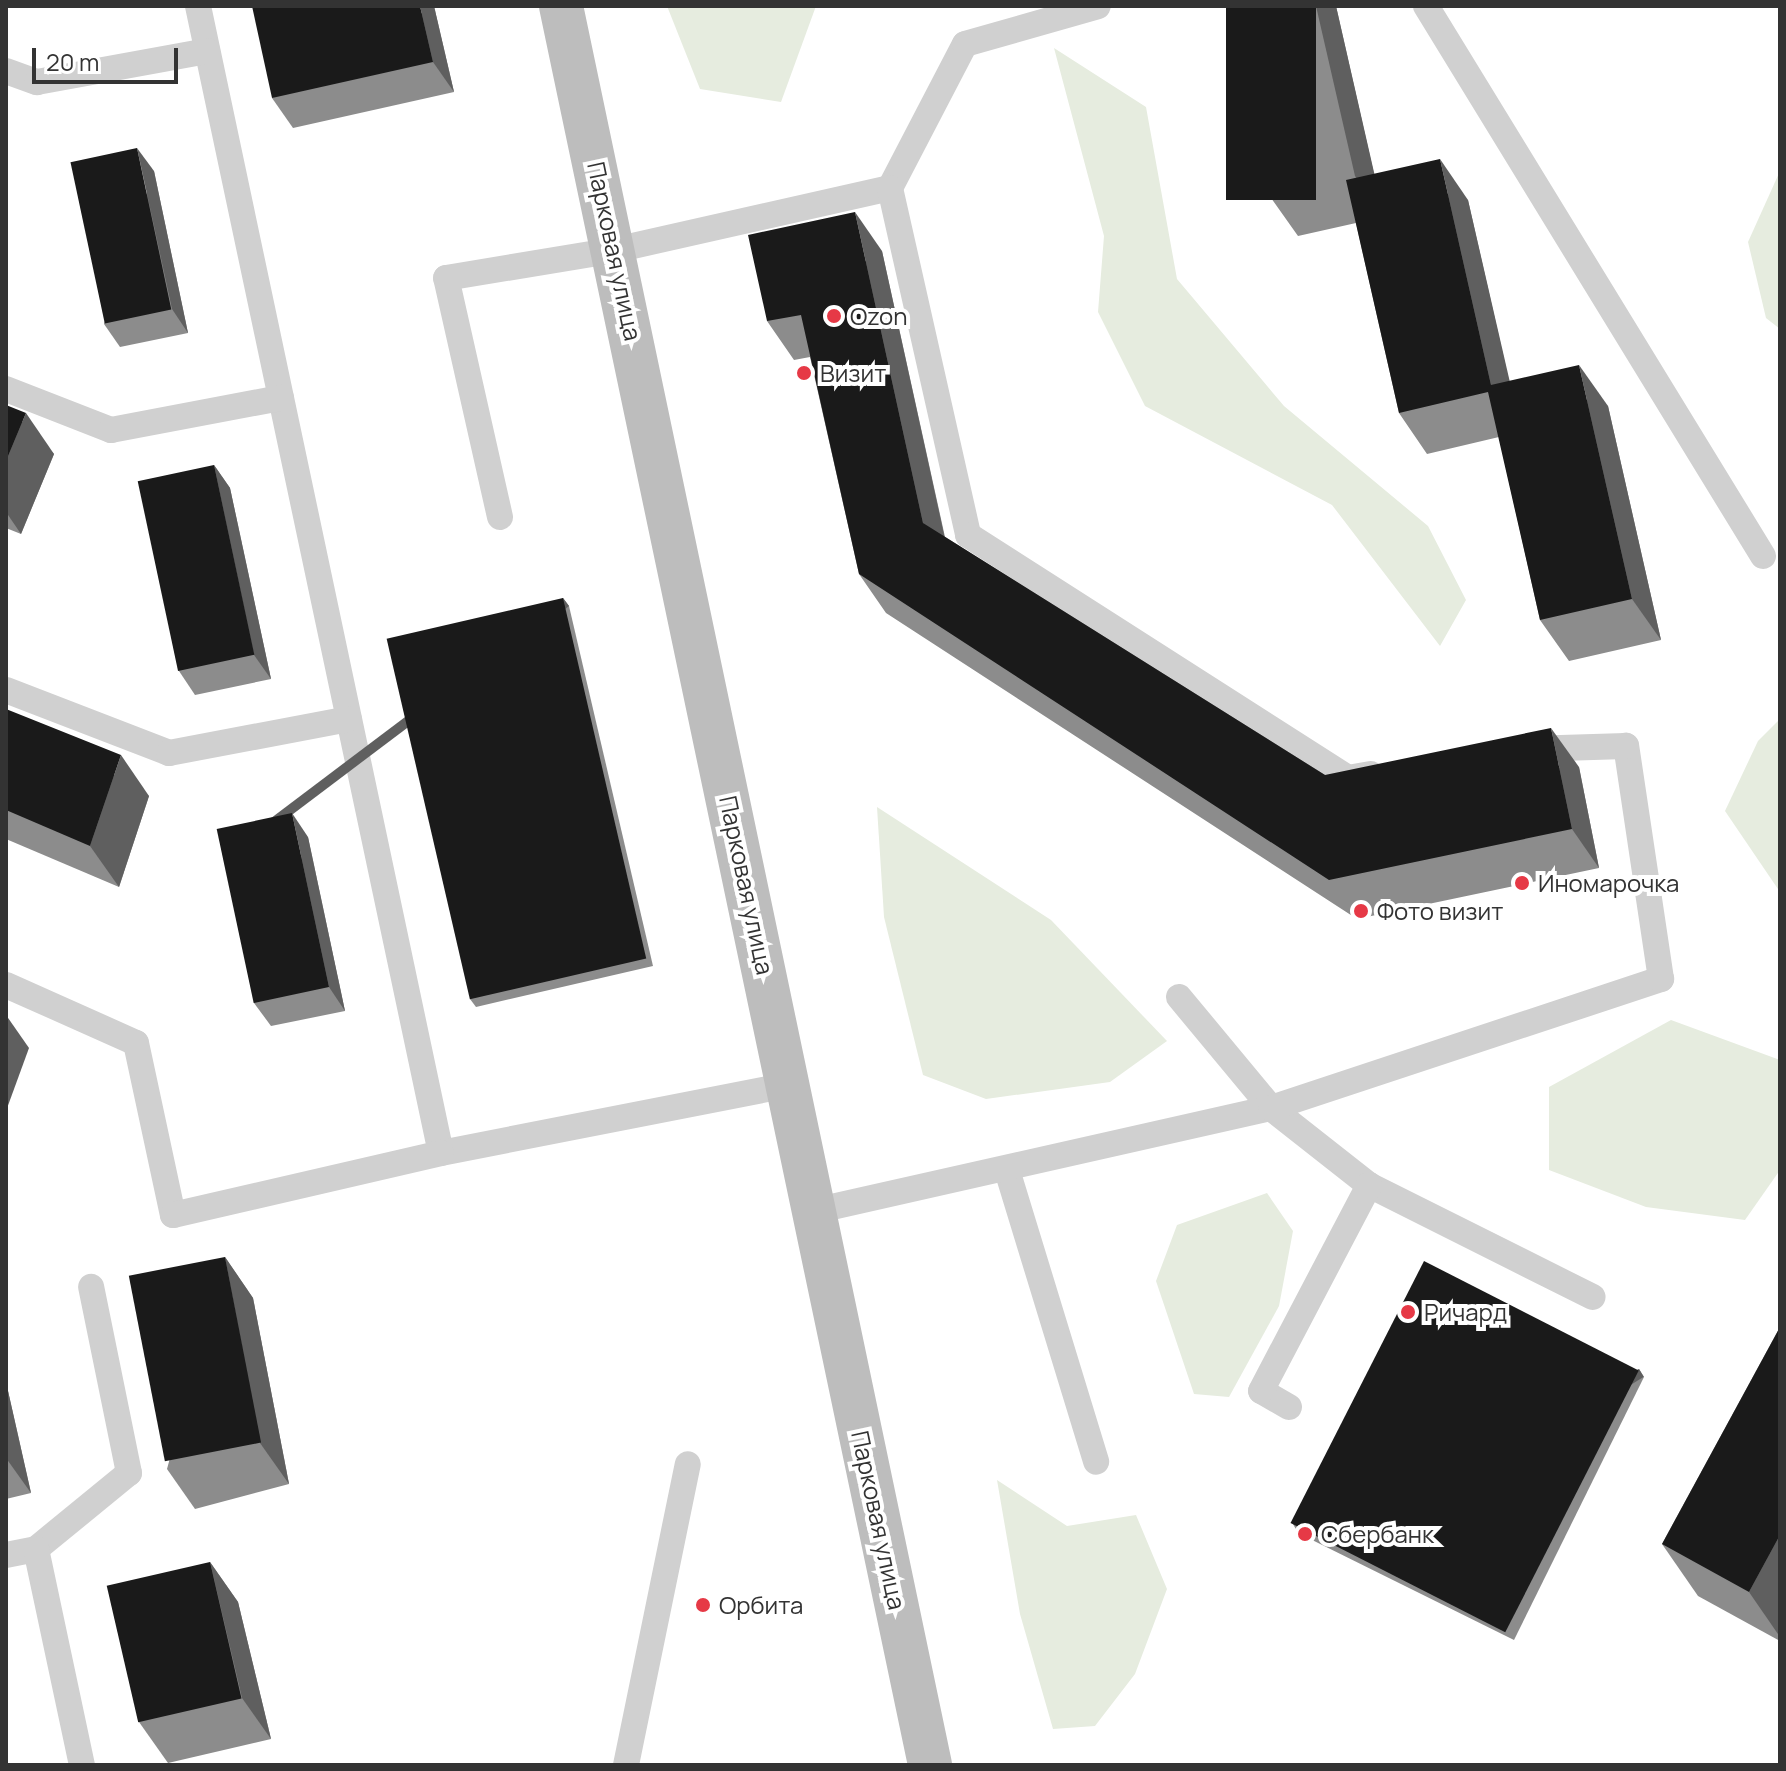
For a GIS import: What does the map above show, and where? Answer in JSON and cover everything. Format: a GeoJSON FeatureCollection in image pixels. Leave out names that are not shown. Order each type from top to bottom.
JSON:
{"type":"FeatureCollection","features":[{"type":"Feature","properties":{"kind":"main road","name":"Парковая улица"},"geometry":{"type":"LineString","coordinates":[[561,6],[615,250],[930,1765]]}},
{"type":"Feature","properties":{"kind":"lane"},"geometry":{"type":"LineString","coordinates":[[198,6],[441,1153]]}},
{"type":"Feature","properties":{"kind":"lane"},"geometry":{"type":"LineString","coordinates":[[1098,6],[965,44],[890,188],[968,535],[1348,778],[1394,771]]}},
{"type":"Feature","properties":{"kind":"lane"},"geometry":{"type":"LineString","coordinates":[[1426,6],[1763,556]]}},
{"type":"Feature","properties":{"kind":"lane"},"geometry":{"type":"LineString","coordinates":[[6,71],[37,82],[207,51]]}},
{"type":"Feature","properties":{"kind":"lane"},"geometry":{"type":"LineString","coordinates":[[500,517],[446,278],[615,250],[890,188]]}},
{"type":"Feature","properties":{"kind":"lane"},"geometry":{"type":"LineString","coordinates":[[6,389],[111,430],[281,398]]}},
{"type":"Feature","properties":{"kind":"lane"},"geometry":{"type":"LineString","coordinates":[[6,690],[169,753],[349,719]]}},
{"type":"Feature","properties":{"kind":"lane"},"geometry":{"type":"LineString","coordinates":[[814,1211],[1007,1170],[1271,1108],[1661,979],[1626,746],[1501,753]]}},
{"type":"Feature","properties":{"kind":"lane"},"geometry":{"type":"LineString","coordinates":[[6,985],[136,1043],[173,1215],[441,1153],[788,1085]]}},
{"type":"Feature","properties":{"kind":"lane"},"geometry":{"type":"LineString","coordinates":[[1179,997],[1271,1108],[1369,1185],[1593,1297]]}},
{"type":"Feature","properties":{"kind":"lane"},"geometry":{"type":"LineString","coordinates":[[1007,1170],[1096,1462]]}},
{"type":"Feature","properties":{"kind":"lane"},"geometry":{"type":"LineString","coordinates":[[1289,1407],[1261,1391],[1369,1185]]}},
{"type":"Feature","properties":{"kind":"lane"},"geometry":{"type":"LineString","coordinates":[[6,1555],[36,1549],[129,1473],[91,1287]]}},
{"type":"Feature","properties":{"kind":"lane"},"geometry":{"type":"LineString","coordinates":[[626,1765],[688,1464]]}},
{"type":"Feature","properties":{"kind":"lane"},"geometry":{"type":"LineString","coordinates":[[36,1549],[82,1765]]}},
{"type":"Feature","properties":{"kind":"shaded area"},"geometry":{"type":"Polygon","coordinates":[[[667,6],[816,6],[781,102],[700,89],[667,6]]]}},
{"type":"Feature","properties":{"kind":"shaded area"},"geometry":{"type":"Polygon","coordinates":[[[1054,48],[1146,107],[1177,279],[1284,406],[1428,526],[1466,600],[1440,646],[1332,505],[1145,406],[1098,312],[1104,236],[1054,48]]]}},
{"type":"Feature","properties":{"kind":"shaded area"},"geometry":{"type":"Polygon","coordinates":[[[1780,171],[1780,329],[1766,318],[1748,242],[1780,171]]]}},
{"type":"Feature","properties":{"kind":"shaded area"},"geometry":{"type":"Polygon","coordinates":[[[1780,719],[1780,892],[1725,811],[1758,741],[1780,719]]]}},
{"type":"Feature","properties":{"kind":"shaded area"},"geometry":{"type":"Polygon","coordinates":[[[877,807],[1051,920],[1167,1041],[1110,1082],[986,1099],[923,1075],[884,917],[877,807]]]}},
{"type":"Feature","properties":{"kind":"shaded area"},"geometry":{"type":"Polygon","coordinates":[[[1671,1020],[1780,1060],[1780,1170],[1745,1220],[1646,1207],[1549,1170],[1549,1087],[1671,1020]]]}},
{"type":"Feature","properties":{"kind":"shaded area"},"geometry":{"type":"Polygon","coordinates":[[[1267,1193],[1293,1231],[1279,1306],[1229,1397],[1194,1394],[1156,1281],[1177,1225],[1267,1193]]]}},
{"type":"Feature","properties":{"kind":"shaded area"},"geometry":{"type":"Polygon","coordinates":[[[997,1480],[1067,1526],[1136,1515],[1167,1589],[1135,1674],[1095,1726],[1053,1729],[1020,1614],[997,1480]]]}},
{"type":"Feature","properties":{"kind":"building"},"geometry":{"type":"Polygon","coordinates":[[[252,6],[420,6],[433,62],[272,98],[252,6]]]}},
{"type":"Feature","properties":{"kind":"building"},"geometry":{"type":"Polygon","coordinates":[[[1226,6],[1316,6],[1316,200],[1226,200],[1226,6]]]}},
{"type":"Feature","properties":{"kind":"building"},"geometry":{"type":"Polygon","coordinates":[[[137,148],[171,309],[105,324],[70,162],[137,148]]]}},
{"type":"Feature","properties":{"kind":"building"},"geometry":{"type":"Polygon","coordinates":[[[1440,159],[1491,385],[1579,365],[1632,599],[1540,620],[1488,392],[1399,413],[1346,180],[1440,159]]]}},
{"type":"Feature","properties":{"kind":"building"},"geometry":{"type":"Polygon","coordinates":[[[855,212],[923,523],[1325,775],[1551,728],[1572,829],[1329,880],[859,574],[801,315],[767,321],[748,235],[855,212]]]}},
{"type":"Feature","properties":{"kind":"building"},"geometry":{"type":"Polygon","coordinates":[[[6,405],[26,413],[6,461],[6,405]]]}},
{"type":"Feature","properties":{"kind":"building"},"geometry":{"type":"Polygon","coordinates":[[[214,465],[254,655],[178,671],[138,481],[214,465]]]}},
{"type":"Feature","properties":{"kind":"building"},"geometry":{"type":"Polygon","coordinates":[[[563,598],[646,959],[470,999],[387,639],[563,598]]]}},
{"type":"Feature","properties":{"kind":"building"},"geometry":{"type":"Polygon","coordinates":[[[6,709],[121,755],[90,846],[6,810],[6,709]]]}},
{"type":"Feature","properties":{"kind":"building"},"geometry":{"type":"Polygon","coordinates":[[[292,813],[329,987],[254,1003],[217,829],[292,813]]]}},
{"type":"Feature","properties":{"kind":"building"},"geometry":{"type":"Polygon","coordinates":[[[225,1257],[261,1443],[165,1461],[129,1276],[225,1257]]]}},
{"type":"Feature","properties":{"kind":"building"},"geometry":{"type":"Polygon","coordinates":[[[1424,1261],[1639,1370],[1505,1632],[1291,1523],[1424,1261]]]}},
{"type":"Feature","properties":{"kind":"building"},"geometry":{"type":"Polygon","coordinates":[[[1780,1327],[1780,1535],[1749,1592],[1662,1544],[1780,1327]]]}},
{"type":"Feature","properties":{"kind":"building"},"geometry":{"type":"Polygon","coordinates":[[[210,1562],[241,1698],[138,1722],[107,1586],[210,1562]]]}},
{"type":"Feature","properties":{"kind":"place","name":"Ozon"},"geometry":{"type":"Point","coordinates":[834,316]}},
{"type":"Feature","properties":{"kind":"place","name":"Визит"},"geometry":{"type":"Point","coordinates":[804,373]}},
{"type":"Feature","properties":{"kind":"place","name":"Иномарочка"},"geometry":{"type":"Point","coordinates":[1522,883]}},
{"type":"Feature","properties":{"kind":"place","name":"Фото визит"},"geometry":{"type":"Point","coordinates":[1361,911]}},
{"type":"Feature","properties":{"kind":"place","name":"Ричард"},"geometry":{"type":"Point","coordinates":[1408,1312]}},
{"type":"Feature","properties":{"kind":"place","name":"Сбербанк"},"geometry":{"type":"Point","coordinates":[1305,1534]}},
{"type":"Feature","properties":{"kind":"place","name":"Орбита"},"geometry":{"type":"Point","coordinates":[703,1605]}}]}
